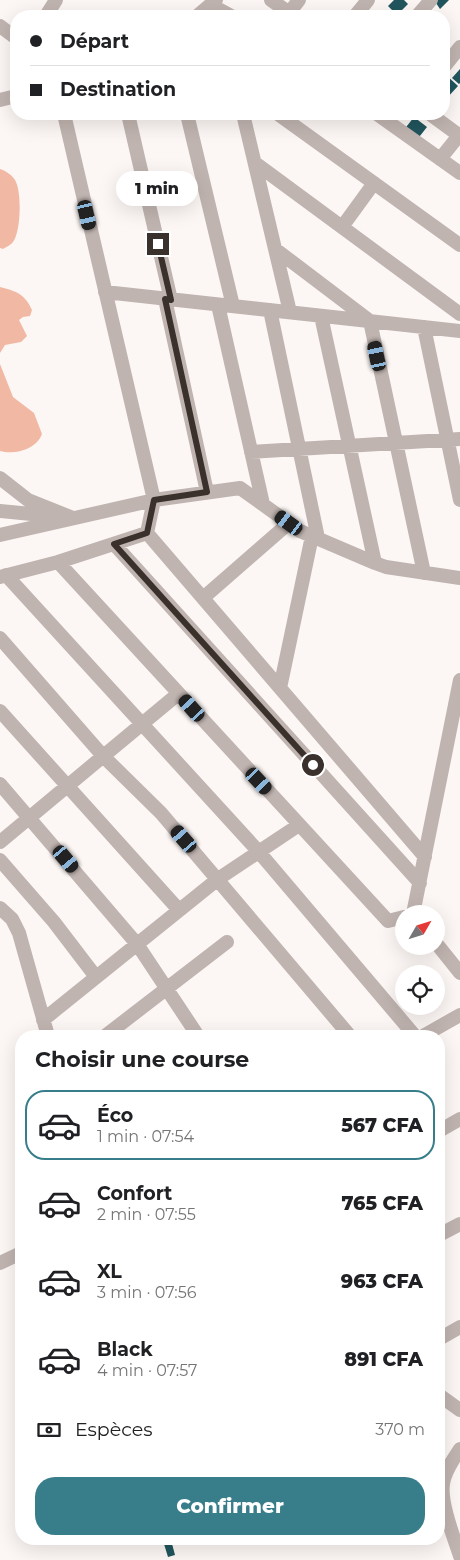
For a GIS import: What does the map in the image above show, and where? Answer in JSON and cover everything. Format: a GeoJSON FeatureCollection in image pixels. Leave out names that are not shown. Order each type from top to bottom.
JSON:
{"type":"FeatureCollection","features":[{"type":"Feature","properties":{"kind":"street"},"geometry":{"type":"LineString","coordinates":[[271,0],[285,10]]}},
{"type":"Feature","properties":{"kind":"street"},"geometry":{"type":"LineString","coordinates":[[360,10],[368,0]]}},
{"type":"Feature","properties":{"kind":"street"},"geometry":{"type":"LineString","coordinates":[[422,10],[431,0]]}},
{"type":"Feature","properties":{"kind":"street"},"geometry":{"type":"LineString","coordinates":[[450,60],[460,47]]}},
{"type":"Feature","properties":{"kind":"street"},"geometry":{"type":"LineString","coordinates":[[67,120],[154,500],[147,533]]}},
{"type":"Feature","properties":{"kind":"street"},"geometry":{"type":"LineString","coordinates":[[129,120],[207,492]]}},
{"type":"Feature","properties":{"kind":"street"},"geometry":{"type":"LineString","coordinates":[[188,120],[233,306]]}},
{"type":"Feature","properties":{"kind":"street"},"geometry":{"type":"LineString","coordinates":[[244,120],[290,312]]}},
{"type":"Feature","properties":{"kind":"street"},"geometry":{"type":"LineString","coordinates":[[286,120],[460,245]]}},
{"type":"Feature","properties":{"kind":"street"},"geometry":{"type":"LineString","coordinates":[[385,120],[460,173]]}},
{"type":"Feature","properties":{"kind":"street"},"geometry":{"type":"LineString","coordinates":[[439,120],[460,135],[440,159]]}},
{"type":"Feature","properties":{"kind":"street"},"geometry":{"type":"LineString","coordinates":[[255,163],[460,314]]}},
{"type":"Feature","properties":{"kind":"street"},"geometry":{"type":"LineString","coordinates":[[342,227],[374,183]]}},
{"type":"Feature","properties":{"kind":"street"},"geometry":{"type":"LineString","coordinates":[[275,249],[370,321],[424,573]]}},
{"type":"Feature","properties":{"kind":"street"},"geometry":{"type":"LineString","coordinates":[[106,292],[460,331]]}},
{"type":"Feature","properties":{"kind":"street"},"geometry":{"type":"LineString","coordinates":[[218,305],[263,504]]}},
{"type":"Feature","properties":{"kind":"street"},"geometry":{"type":"LineString","coordinates":[[270,310],[315,537],[280,688]]}},
{"type":"Feature","properties":{"kind":"street"},"geometry":{"type":"LineString","coordinates":[[321,316],[375,563]]}},
{"type":"Feature","properties":{"kind":"street"},"geometry":{"type":"LineString","coordinates":[[424,327],[454,440],[460,500]]}},
{"type":"Feature","properties":{"kind":"street"},"geometry":{"type":"LineString","coordinates":[[251,452],[454,440]]}},
{"type":"Feature","properties":{"kind":"street"},"geometry":{"type":"LineString","coordinates":[[0,478],[28,500]]}},
{"type":"Feature","properties":{"kind":"street"},"geometry":{"type":"LineString","coordinates":[[0,535],[154,500],[240,488],[289,523],[315,537],[375,563],[386,567],[460,578]]}},
{"type":"Feature","properties":{"kind":"street"},"geometry":{"type":"LineString","coordinates":[[0,491],[72,518]]}},
{"type":"Feature","properties":{"kind":"street"},"geometry":{"type":"LineString","coordinates":[[0,511],[72,518]]}},
{"type":"Feature","properties":{"kind":"street"},"geometry":{"type":"LineString","coordinates":[[203,598],[289,523]]}},
{"type":"Feature","properties":{"kind":"street"},"geometry":{"type":"LineString","coordinates":[[147,533],[58,562],[3,576],[259,852],[410,1030]]}},
{"type":"Feature","properties":{"kind":"street"},"geometry":{"type":"LineString","coordinates":[[147,533],[425,856]]}},
{"type":"Feature","properties":{"kind":"street"},"geometry":{"type":"LineString","coordinates":[[114,544],[420,883]]}},
{"type":"Feature","properties":{"kind":"street"},"geometry":{"type":"LineString","coordinates":[[58,562],[388,921],[395,919]]}},
{"type":"Feature","properties":{"kind":"street"},"geometry":{"type":"LineString","coordinates":[[0,638],[103,756],[161,813],[345,1030]]}},
{"type":"Feature","properties":{"kind":"street"},"geometry":{"type":"LineString","coordinates":[[416,905],[425,856],[454,739],[460,680]]}},
{"type":"Feature","properties":{"kind":"street"},"geometry":{"type":"LineString","coordinates":[[0,842],[178,694]]}},
{"type":"Feature","properties":{"kind":"street"},"geometry":{"type":"LineString","coordinates":[[0,711],[179,910]]}},
{"type":"Feature","properties":{"kind":"street"},"geometry":{"type":"LineString","coordinates":[[0,784],[137,944],[192,1030]]}},
{"type":"Feature","properties":{"kind":"street"},"geometry":{"type":"LineString","coordinates":[[43,1020],[218,879],[299,825]]}},
{"type":"Feature","properties":{"kind":"street"},"geometry":{"type":"LineString","coordinates":[[0,860],[54,922],[96,977]]}},
{"type":"Feature","properties":{"kind":"street"},"geometry":{"type":"LineString","coordinates":[[0,908],[12,919],[19,932],[46,1030]]}},
{"type":"Feature","properties":{"kind":"street"},"geometry":{"type":"LineString","coordinates":[[113,1030],[227,942]]}},
{"type":"Feature","properties":{"kind":"street"},"geometry":{"type":"LineString","coordinates":[[445,954],[460,973]]}},
{"type":"Feature","properties":{"kind":"street"},"geometry":{"type":"LineString","coordinates":[[434,1030],[460,1015]]}},
{"type":"Feature","properties":{"kind":"street"},"geometry":{"type":"LineString","coordinates":[[445,1128],[460,1119]]}},
{"type":"Feature","properties":{"kind":"street"},"geometry":{"type":"LineString","coordinates":[[445,1232],[460,1224]]}},
{"type":"Feature","properties":{"kind":"street"},"geometry":{"type":"LineString","coordinates":[[0,1263],[15,1256]]}},
{"type":"Feature","properties":{"kind":"street"},"geometry":{"type":"LineString","coordinates":[[445,1336],[460,1327]]}},
{"type":"Feature","properties":{"kind":"street"},"geometry":{"type":"LineString","coordinates":[[445,1399],[460,1410]]}},
{"type":"Feature","properties":{"kind":"street"},"geometry":{"type":"LineString","coordinates":[[445,1477],[449,1466],[460,1450]]}},
{"type":"Feature","properties":{"kind":"street"},"geometry":{"type":"LineString","coordinates":[[445,1502],[448,1520],[460,1556]]}},
{"type":"Feature","properties":{"kind":"shaded area"},"geometry":{"type":"Polygon","coordinates":[[[0,169],[9,173],[15,180],[20,202],[16,237],[12,243],[3,249],[0,248],[0,169]]]}},
{"type":"Feature","properties":{"kind":"shaded area"},"geometry":{"type":"Polygon","coordinates":[[[0,287],[19,294],[26,300],[32,310],[30,316],[19,320],[27,336],[21,342],[5,345],[0,353],[0,287]]]}},
{"type":"Feature","properties":{"kind":"shaded area"},"geometry":{"type":"Polygon","coordinates":[[[0,364],[13,397],[34,413],[42,434],[35,444],[18,452],[0,451],[0,364]]]}},
{"type":"Feature","properties":{"kind":"building"},"geometry":{"type":"Polygon","coordinates":[[[394,0],[404,0],[408,4],[402,10],[392,10],[388,6],[394,0]]]}},
{"type":"Feature","properties":{"kind":"building"},"geometry":{"type":"Polygon","coordinates":[[[434,0],[449,0],[440,9],[434,0]]]}},
{"type":"Feature","properties":{"kind":"building"},"geometry":{"type":"Polygon","coordinates":[[[460,69],[460,83],[459,84],[452,78],[460,69]]]}},
{"type":"Feature","properties":{"kind":"building"},"geometry":{"type":"Polygon","coordinates":[[[450,79],[458,86],[450,95],[450,79]]]}},
{"type":"Feature","properties":{"kind":"building"},"geometry":{"type":"Polygon","coordinates":[[[412,120],[418,120],[427,127],[416,141],[403,131],[412,120]]]}},
{"type":"Feature","properties":{"kind":"building"},"geometry":{"type":"Polygon","coordinates":[[[164,1545],[172,1545],[175,1555],[168,1557],[164,1545]]]}},
{"type":"Feature","properties":{"kind":"route"},"geometry":{"type":"LineString","coordinates":[[158,244],[171,300],[165,299],[207,492],[154,500],[147,533],[114,544],[313,765]]}}]}
